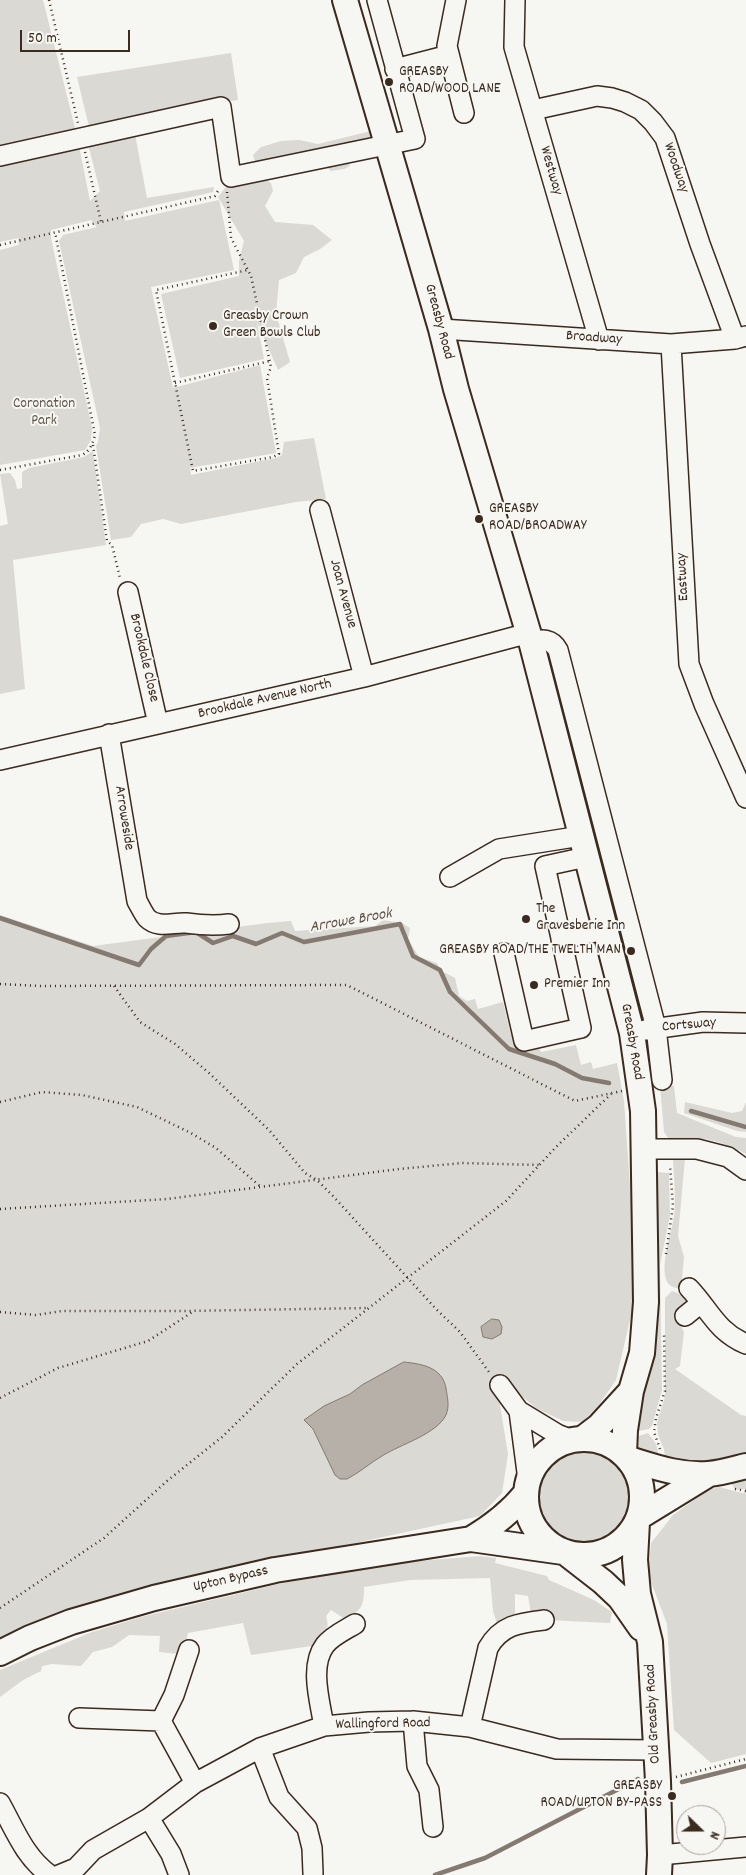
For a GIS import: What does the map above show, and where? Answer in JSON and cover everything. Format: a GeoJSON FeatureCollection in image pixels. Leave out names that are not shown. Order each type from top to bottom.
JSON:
{"type":"FeatureCollection","features":[{"type":"Feature","properties":{"kind":"main road","name":"Greasby Road"},"geometry":{"type":"LineString","coordinates":[[345,0],[441,329],[456,389],[530,638],[632,1033],[643,1111],[646,1302],[642,1353],[631,1391],[624,1430],[626,1456]]}},
{"type":"Feature","properties":{"kind":"main road","name":"Greasby Road"},"geometry":{"type":"LineString","coordinates":[[577,1439],[599,1426],[631,1391]]}},
{"type":"Feature","properties":{"kind":"main road"},"geometry":{"type":"LineString","coordinates":[[626,1456],[637,1472],[642,1486],[643,1502],[638,1520],[628,1536],[616,1547],[600,1554],[584,1556],[565,1553],[547,1542],[534,1528],[527,1511],[527,1487],[535,1466],[544,1454],[557,1445],[577,1439],[605,1442],[626,1456],[675,1472],[709,1474],[746,1466]]}},
{"type":"Feature","properties":{"kind":"main road"},"geometry":{"type":"LineString","coordinates":[[638,1520],[709,1474]]}},
{"type":"Feature","properties":{"kind":"main road","name":"Upton Bypass"},"geometry":{"type":"LineString","coordinates":[[471,1539],[493,1526],[511,1511],[527,1487]]}},
{"type":"Feature","properties":{"kind":"main road","name":"Old Greasby Road"},"geometry":{"type":"LineString","coordinates":[[638,1520],[635,1560],[638,1594],[650,1642],[658,1781],[660,1865]]}},
{"type":"Feature","properties":{"kind":"main road","name":"Upton Bypass"},"geometry":{"type":"LineString","coordinates":[[0,1653],[30,1638],[71,1622],[154,1598],[275,1570],[471,1539],[565,1553]]}},
{"type":"Feature","properties":{"kind":"main road","name":"Old Greasby Road"},"geometry":{"type":"LineString","coordinates":[[565,1553],[603,1582],[620,1598],[650,1642]]}},
{"type":"Feature","properties":{"kind":"street"},"geometry":{"type":"LineString","coordinates":[[0,156],[221,107],[231,177],[415,139],[377,0]]}},
{"type":"Feature","properties":{"kind":"street"},"geometry":{"type":"LineString","coordinates":[[456,0],[447,46],[464,113]]}},
{"type":"Feature","properties":{"kind":"street","name":"Westway"},"geometry":{"type":"LineString","coordinates":[[515,0],[514,48],[599,340]]}},
{"type":"Feature","properties":{"kind":"street"},"geometry":{"type":"LineString","coordinates":[[395,69],[449,55]]}},
{"type":"Feature","properties":{"kind":"street","name":"Woodway"},"geometry":{"type":"LineString","coordinates":[[533,110],[597,96],[625,102],[640,110],[653,122],[665,138],[700,244],[741,337]]}},
{"type":"Feature","properties":{"kind":"street","name":"Broadway"},"geometry":{"type":"LineString","coordinates":[[441,329],[671,344],[741,337]]}},
{"type":"Feature","properties":{"kind":"street","name":"Eastway"},"geometry":{"type":"LineString","coordinates":[[671,344],[689,664],[704,704],[746,798]]}},
{"type":"Feature","properties":{"kind":"street","name":"Joan Avenue"},"geometry":{"type":"LineString","coordinates":[[320,510],[364,677]]}},
{"type":"Feature","properties":{"kind":"street","name":"Brookdale Close"},"geometry":{"type":"LineString","coordinates":[[128,592],[158,724]]}},
{"type":"Feature","properties":{"kind":"street","name":"Brookdale Avenue North"},"geometry":{"type":"LineString","coordinates":[[0,760],[530,638]]}},
{"type":"Feature","properties":{"kind":"street","name":"Greasby Road"},"geometry":{"type":"LineString","coordinates":[[530,638],[548,640],[555,644],[558,650],[656,1028],[662,1080]]}},
{"type":"Feature","properties":{"kind":"street","name":"Arroweside"},"geometry":{"type":"LineString","coordinates":[[109,734],[137,901],[148,918],[162,925],[184,923],[204,926],[229,924]]}},
{"type":"Feature","properties":{"kind":"street"},"geometry":{"type":"LineString","coordinates":[[450,877],[499,849],[584,846]]}},
{"type":"Feature","properties":{"kind":"street"},"geometry":{"type":"LineString","coordinates":[[504,953],[524,1041],[581,1028],[545,866],[584,846]]}},
{"type":"Feature","properties":{"kind":"street"},"geometry":{"type":"LineString","coordinates":[[561,939],[605,930]]}},
{"type":"Feature","properties":{"kind":"street","name":"Cortsway"},"geometry":{"type":"LineString","coordinates":[[632,1033],[703,1022],[746,1023]]}},
{"type":"Feature","properties":{"kind":"street"},"geometry":{"type":"LineString","coordinates":[[643,1148],[697,1149],[728,1157],[746,1170]]}},
{"type":"Feature","properties":{"kind":"street"},"geometry":{"type":"LineString","coordinates":[[686,1316],[695,1295],[721,1329],[736,1340],[746,1344]]}},
{"type":"Feature","properties":{"kind":"street"},"geometry":{"type":"LineString","coordinates":[[500,1385],[519,1411],[558,1434],[577,1439]]}},
{"type":"Feature","properties":{"kind":"street"},"geometry":{"type":"LineString","coordinates":[[519,1411],[527,1487]]}},
{"type":"Feature","properties":{"kind":"street"},"geometry":{"type":"LineString","coordinates":[[470,1727],[488,1648],[494,1638],[508,1627],[544,1620]]}},
{"type":"Feature","properties":{"kind":"street"},"geometry":{"type":"LineString","coordinates":[[324,1726],[317,1671],[320,1657],[326,1644],[339,1633],[355,1624]]}},
{"type":"Feature","properties":{"kind":"street"},"geometry":{"type":"LineString","coordinates":[[161,1721],[174,1695],[189,1650]]}},
{"type":"Feature","properties":{"kind":"street"},"geometry":{"type":"LineString","coordinates":[[79,1718],[161,1721]]}},
{"type":"Feature","properties":{"kind":"street"},"geometry":{"type":"LineString","coordinates":[[161,1721],[196,1783]]}},
{"type":"Feature","properties":{"kind":"street"},"geometry":{"type":"LineString","coordinates":[[414,1721],[417,1766],[429,1790],[432,1827]]}},
{"type":"Feature","properties":{"kind":"street","name":"Wallingford Road"},"geometry":{"type":"LineString","coordinates":[[59,1875],[76,1868],[93,1850],[149,1818],[196,1783],[260,1748],[324,1726],[414,1721],[470,1727],[557,1749],[656,1750]]}},
{"type":"Feature","properties":{"kind":"street"},"geometry":{"type":"LineString","coordinates":[[260,1748],[279,1797],[307,1828],[312,1848],[313,1873]]}},
{"type":"Feature","properties":{"kind":"street"},"geometry":{"type":"LineString","coordinates":[[0,1803],[26,1850],[42,1869],[50,1875]]}},
{"type":"Feature","properties":{"kind":"street"},"geometry":{"type":"LineString","coordinates":[[149,1818],[171,1854],[179,1875]]}},
{"type":"Feature","properties":{"kind":"street"},"geometry":{"type":"LineString","coordinates":[[660,1865],[746,1847]]}},
{"type":"Feature","properties":{"kind":"path"},"geometry":{"type":"LineString","coordinates":[[49,0],[101,222]]}},
{"type":"Feature","properties":{"kind":"path"},"geometry":{"type":"LineString","coordinates":[[0,245],[215,196],[224,181],[231,177]]}},
{"type":"Feature","properties":{"kind":"path"},"geometry":{"type":"LineString","coordinates":[[231,177],[227,185],[231,238],[252,276],[271,367],[267,378],[279,454],[273,457],[193,471],[156,290],[248,270]]}},
{"type":"Feature","properties":{"kind":"path"},"geometry":{"type":"LineString","coordinates":[[0,470],[82,455],[86,453],[93,443],[95,435],[55,232]]}},
{"type":"Feature","properties":{"kind":"path"},"geometry":{"type":"LineString","coordinates":[[175,383],[270,361]]}},
{"type":"Feature","properties":{"kind":"path"},"geometry":{"type":"LineString","coordinates":[[93,443],[108,541],[112,545],[123,588],[128,592]]}},
{"type":"Feature","properties":{"kind":"path"},"geometry":{"type":"LineString","coordinates":[[0,984],[38,986],[347,986],[576,1101],[639,1088]]}},
{"type":"Feature","properties":{"kind":"path"},"geometry":{"type":"LineString","coordinates":[[114,986],[140,1022],[175,1044],[209,1072],[269,1130],[305,1173],[317,1180],[436,1309],[460,1332],[500,1385]]}},
{"type":"Feature","properties":{"kind":"path"},"geometry":{"type":"LineString","coordinates":[[0,1102],[42,1092],[82,1095],[137,1107],[189,1132],[216,1148],[261,1187]]}},
{"type":"Feature","properties":{"kind":"path"},"geometry":{"type":"LineString","coordinates":[[0,1608],[104,1538],[167,1481],[222,1437],[297,1364],[506,1201],[611,1094]]}},
{"type":"Feature","properties":{"kind":"path"},"geometry":{"type":"LineString","coordinates":[[0,1209],[167,1199],[462,1163],[540,1165]]}},
{"type":"Feature","properties":{"kind":"path"},"geometry":{"type":"LineString","coordinates":[[0,1312],[36,1315],[62,1310],[194,1311],[369,1308]]}},
{"type":"Feature","properties":{"kind":"path"},"geometry":{"type":"LineString","coordinates":[[0,1398],[58,1368],[148,1341],[194,1311]]}},
{"type":"Feature","properties":{"kind":"path"},"geometry":{"type":"LineString","coordinates":[[658,1781],[746,1759]]}},
{"type":"Feature","properties":{"kind":"green space"},"geometry":{"type":"Polygon","coordinates":[[[0,0],[43,0],[77,136],[90,201],[100,191],[88,144],[134,129],[147,198],[214,187],[213,192],[124,212],[125,221],[219,200],[234,270],[151,287],[173,388],[260,365],[276,453],[190,468],[191,475],[276,458],[282,455],[284,442],[314,438],[326,499],[296,502],[181,524],[163,519],[141,524],[131,537],[111,540],[96,446],[100,428],[59,241],[63,235],[97,227],[91,220],[51,230],[51,238],[92,428],[91,440],[85,450],[0,465],[0,250],[19,245],[18,238],[0,242],[0,0]]]}},
{"type":"Feature","properties":{"kind":"green space"},"geometry":{"type":"Polygon","coordinates":[[[231,53],[238,100],[185,108],[90,131],[77,77],[231,53]]]}},
{"type":"Feature","properties":{"kind":"green space"},"geometry":{"type":"Polygon","coordinates":[[[371,131],[374,136],[373,140],[338,147],[350,166],[344,169],[331,171],[319,161],[257,168],[253,155],[261,147],[281,141],[299,140],[318,144],[371,131]]]}},
{"type":"Feature","properties":{"kind":"green space"},"geometry":{"type":"Polygon","coordinates":[[[256,174],[271,183],[273,191],[265,206],[275,222],[313,225],[332,240],[304,257],[296,273],[279,280],[276,314],[290,362],[278,370],[257,322],[264,359],[180,378],[161,294],[239,276],[239,261],[244,241],[218,197],[230,182],[256,174]]]}},
{"type":"Feature","properties":{"kind":"green space","name":"Coronation Park"},"geometry":{"type":"Polygon","coordinates":[[[93,451],[106,545],[13,560],[25,689],[0,694],[0,526],[8,524],[0,474],[10,473],[15,480],[17,489],[22,488],[22,472],[29,468],[84,457],[93,451]]]}},
{"type":"Feature","properties":{"kind":"green space"},"geometry":{"type":"Polygon","coordinates":[[[0,915],[93,946],[291,921],[295,931],[375,926],[383,920],[402,923],[410,928],[408,939],[419,957],[437,963],[440,970],[455,978],[459,996],[467,1001],[475,999],[478,1009],[503,1002],[511,1035],[526,1045],[537,1043],[541,1052],[576,1045],[581,1065],[591,1062],[593,1069],[617,1063],[624,1101],[633,1229],[634,1303],[616,1380],[598,1406],[582,1422],[563,1421],[536,1408],[505,1382],[497,1387],[508,1454],[502,1493],[480,1516],[180,1581],[0,1645],[0,915]]]}},
{"type":"Feature","properties":{"kind":"green space"},"geometry":{"type":"Polygon","coordinates":[[[660,1085],[674,1086],[677,1113],[736,1137],[746,1138],[746,1154],[710,1140],[668,1138],[664,1132],[660,1085]]]}},
{"type":"Feature","properties":{"kind":"green space"},"geometry":{"type":"Polygon","coordinates":[[[685,1102],[732,1113],[742,1111],[746,1102],[746,1132],[737,1131],[684,1113],[685,1102]]]}},
{"type":"Feature","properties":{"kind":"green space"},"geometry":{"type":"Polygon","coordinates":[[[685,1158],[678,1236],[684,1257],[681,1289],[668,1283],[665,1265],[675,1210],[673,1159],[685,1158]]]}},
{"type":"Feature","properties":{"kind":"green space"},"geometry":{"type":"Polygon","coordinates":[[[657,1172],[669,1173],[670,1215],[660,1265],[662,1390],[652,1426],[649,1429],[634,1432],[635,1412],[646,1386],[656,1330],[658,1265],[657,1172]]]}},
{"type":"Feature","properties":{"kind":"green space"},"geometry":{"type":"Polygon","coordinates":[[[672,1291],[686,1296],[687,1300],[676,1317],[684,1332],[680,1366],[675,1369],[741,1415],[746,1416],[746,1457],[705,1465],[666,1465],[664,1449],[658,1435],[657,1422],[665,1397],[665,1298],[672,1291]]]}},
{"type":"Feature","properties":{"kind":"green space"},"geometry":{"type":"Polygon","coordinates":[[[648,1433],[656,1444],[660,1460],[638,1449],[633,1438],[648,1433]]]}},
{"type":"Feature","properties":{"kind":"green space"},"geometry":{"type":"Polygon","coordinates":[[[586,1451],[604,1454],[619,1465],[630,1480],[633,1498],[630,1516],[619,1531],[604,1542],[586,1545],[568,1542],[553,1531],[542,1516],[539,1498],[542,1480],[553,1465],[568,1454],[586,1451]]]}},
{"type":"Feature","properties":{"kind":"green space"},"geometry":{"type":"Polygon","coordinates":[[[746,1476],[746,1489],[735,1490],[730,1480],[746,1476]]]}},
{"type":"Feature","properties":{"kind":"green space"},"geometry":{"type":"Polygon","coordinates":[[[719,1487],[742,1493],[746,1492],[746,1754],[711,1763],[674,1730],[667,1624],[648,1574],[651,1543],[673,1515],[708,1490],[719,1487]]]}},
{"type":"Feature","properties":{"kind":"green space"},"geometry":{"type":"Polygon","coordinates":[[[480,1556],[496,1558],[495,1563],[547,1576],[549,1580],[594,1600],[612,1612],[610,1623],[546,1620],[531,1613],[528,1596],[515,1594],[515,1618],[505,1624],[497,1624],[493,1611],[490,1578],[410,1580],[364,1587],[361,1607],[345,1619],[331,1610],[326,1616],[328,1625],[326,1632],[318,1645],[251,1655],[243,1623],[188,1633],[184,1649],[179,1654],[159,1652],[160,1636],[129,1635],[112,1647],[93,1652],[81,1666],[52,1664],[42,1666],[41,1671],[23,1680],[0,1697],[0,1670],[92,1632],[145,1616],[300,1579],[418,1561],[480,1556]]]}},
{"type":"Feature","properties":{"kind":"shaded area"},"geometry":{"type":"Polygon","coordinates":[[[492,1319],[499,1320],[502,1327],[501,1334],[492,1339],[483,1337],[481,1327],[492,1319]]]}},
{"type":"Feature","properties":{"kind":"shaded area"},"geometry":{"type":"Polygon","coordinates":[[[404,1362],[430,1368],[440,1375],[446,1388],[448,1408],[446,1415],[435,1428],[382,1456],[347,1479],[340,1479],[335,1475],[313,1429],[304,1420],[324,1406],[350,1394],[362,1385],[404,1362]]]}},
{"type":"Feature","properties":{"kind":"waterway","name":"Arrowe Brook"},"geometry":{"type":"LineString","coordinates":[[0,918],[139,965],[151,949],[166,936],[196,932],[213,943],[233,936],[256,944],[282,933],[304,942],[400,924],[413,956],[440,970],[450,992],[509,1049],[555,1064],[582,1078],[609,1083]]}},
{"type":"Feature","properties":{"kind":"waterway","name":"Arrowe Brook"},"geometry":{"type":"LineString","coordinates":[[691,1111],[746,1127]]}},
{"type":"Feature","properties":{"kind":"waterway"},"geometry":{"type":"LineString","coordinates":[[682,1782],[746,1766]]}},
{"type":"Feature","properties":{"kind":"waterway"},"geometry":{"type":"LineString","coordinates":[[435,1875],[485,1858],[638,1779]]}},
{"type":"Feature","properties":{"kind":"place","name":"GREASBY ROAD/WOOD LANE"},"geometry":{"type":"Point","coordinates":[389,82]}},
{"type":"Feature","properties":{"kind":"place","name":"Greasby Crown Green Bowls Club"},"geometry":{"type":"Point","coordinates":[213,326]}},
{"type":"Feature","properties":{"kind":"place","name":"GREASBY ROAD/BROADWAY"},"geometry":{"type":"Point","coordinates":[479,519]}},
{"type":"Feature","properties":{"kind":"place","name":"The Gravesberie Inn"},"geometry":{"type":"Point","coordinates":[526,919]}},
{"type":"Feature","properties":{"kind":"place","name":"GREASBY ROAD/THE TWELTH MAN"},"geometry":{"type":"Point","coordinates":[631,951]}},
{"type":"Feature","properties":{"kind":"place","name":"Premier Inn"},"geometry":{"type":"Point","coordinates":[534,985]}},
{"type":"Feature","properties":{"kind":"place","name":"GREASBY ROAD/UPTON BY-PASS"},"geometry":{"type":"Point","coordinates":[672,1796]}}]}
